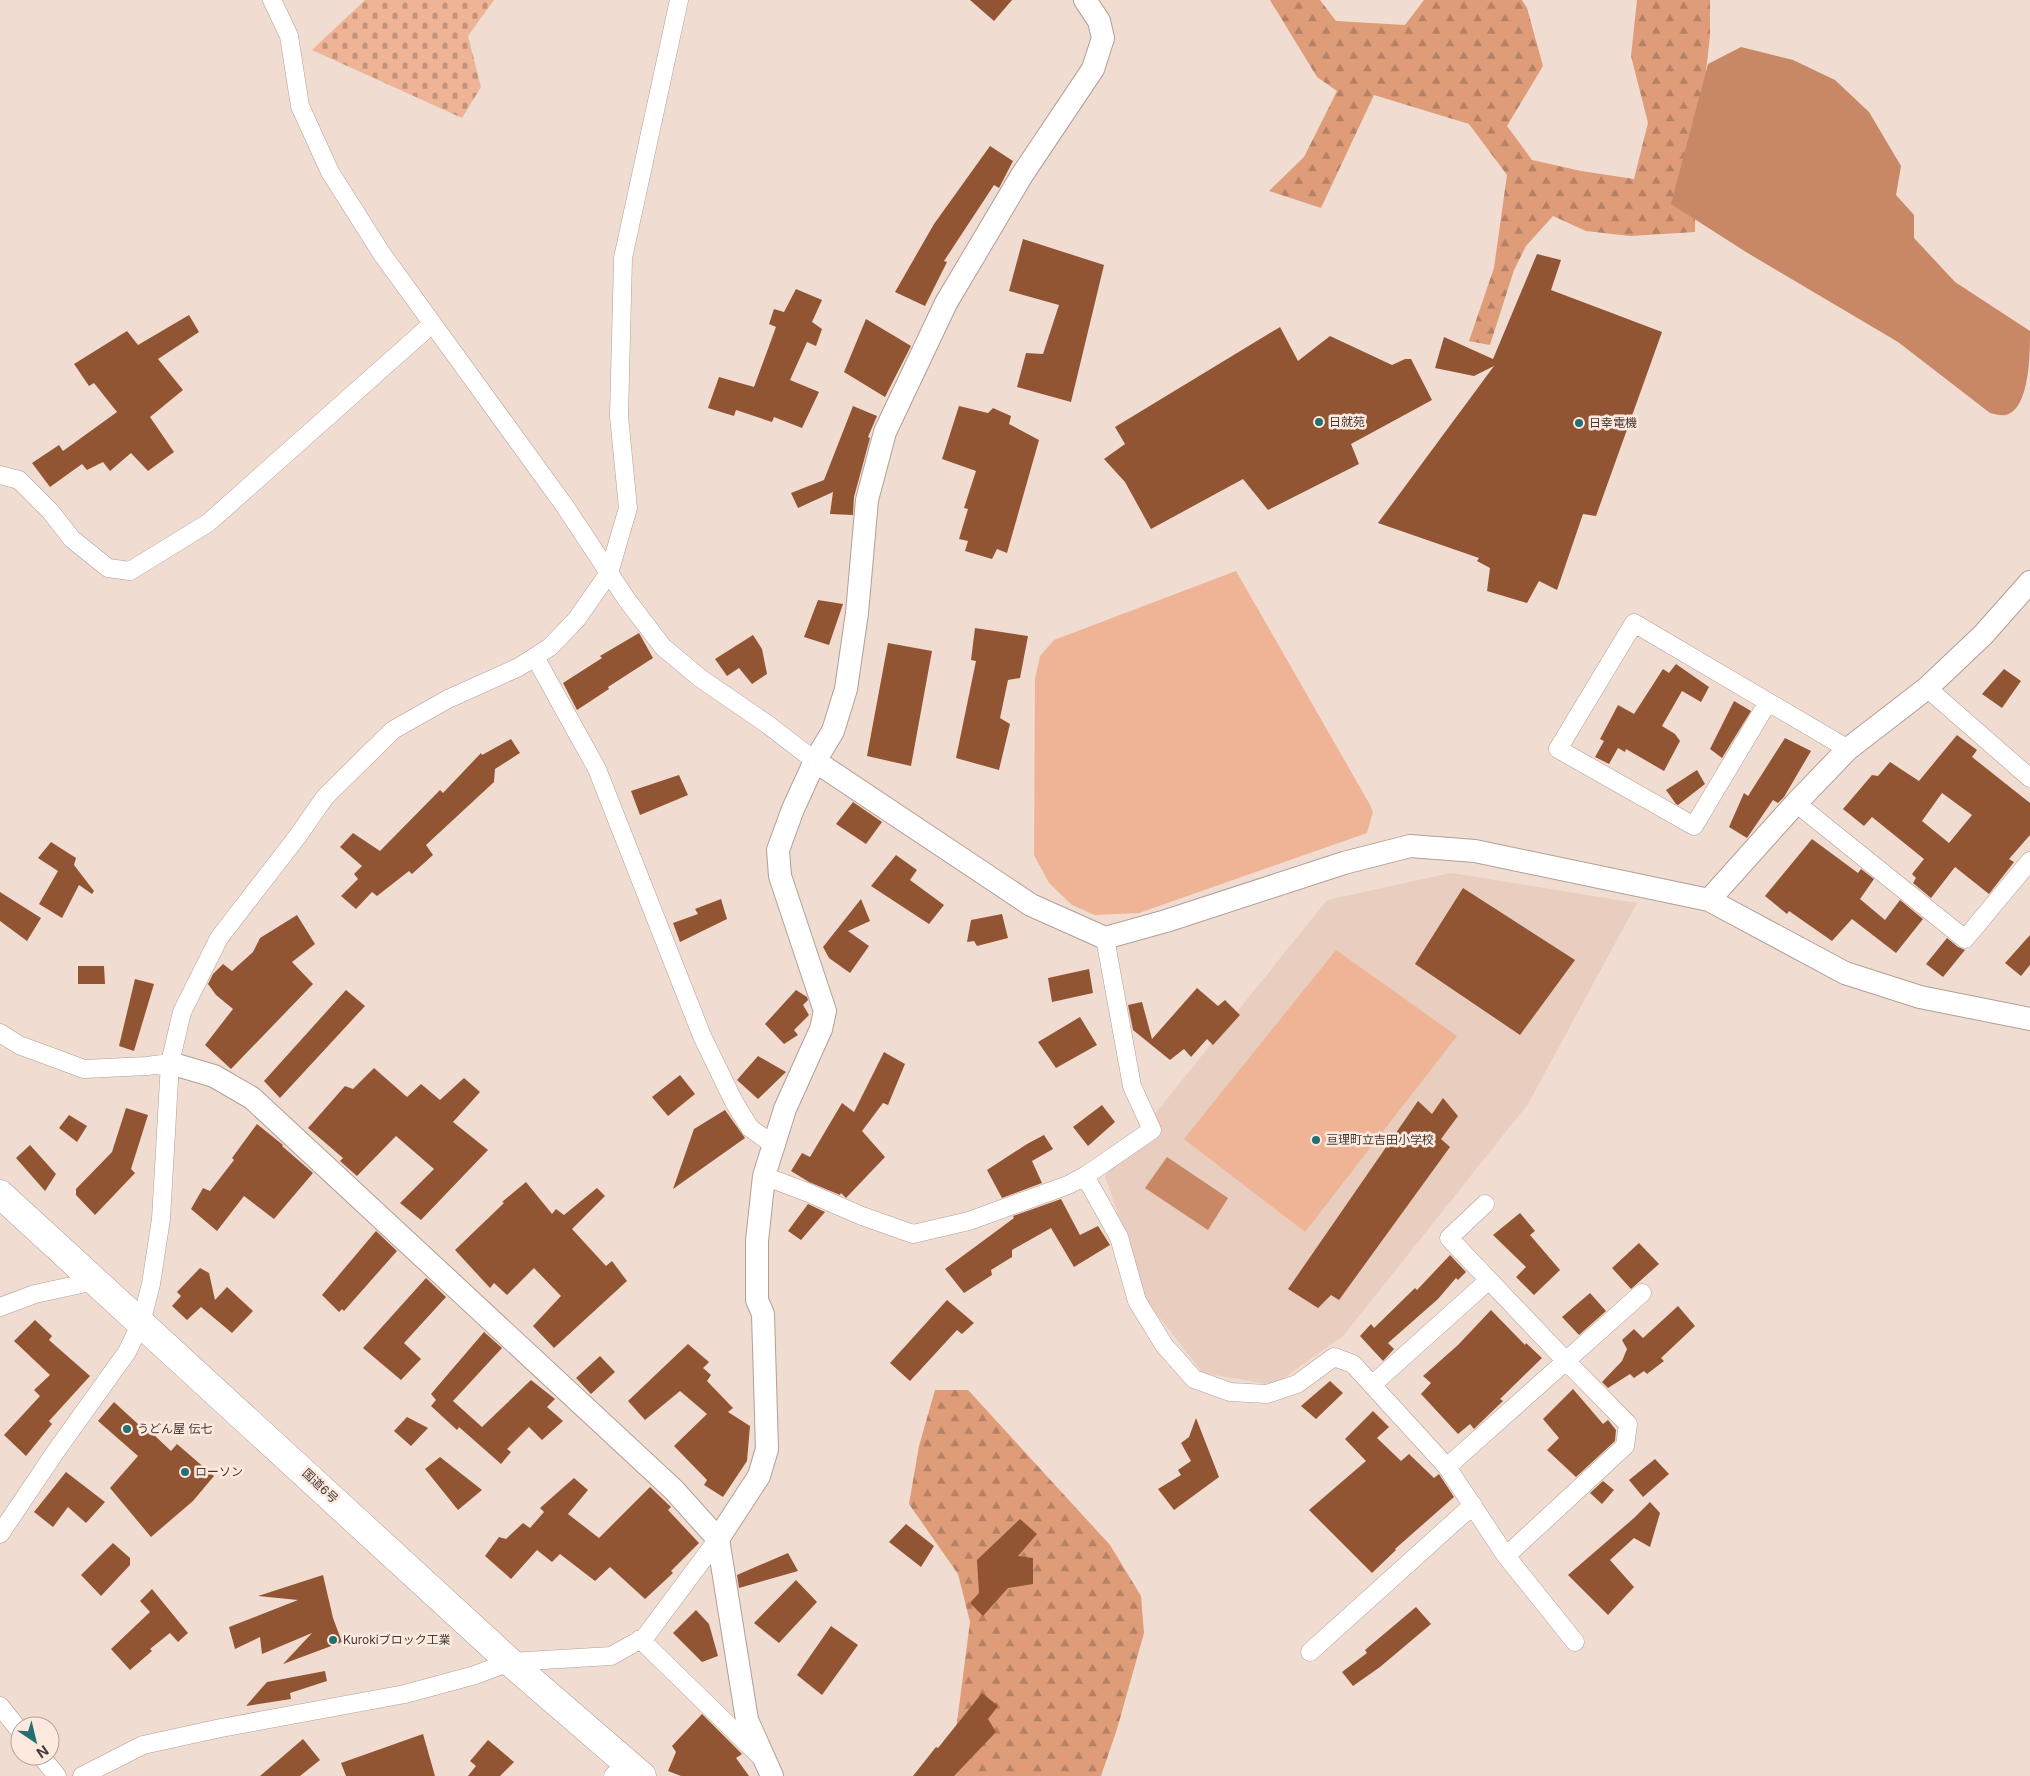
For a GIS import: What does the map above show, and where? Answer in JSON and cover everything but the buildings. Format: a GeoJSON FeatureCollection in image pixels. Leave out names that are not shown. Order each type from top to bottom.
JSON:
{"type":"FeatureCollection","features":[{"type":"Feature","properties":{"kind":"highway","name":"国道6号"},"geometry":{"type":"LineString","coordinates":[[0,1194],[627,1771]]}},
{"type":"Feature","properties":{"kind":"street"},"geometry":{"type":"LineString","coordinates":[[272,0],[289,36],[300,106],[330,172],[382,254],[564,505],[627,600],[663,647],[700,678],[767,724],[815,761],[1031,905],[1105,938],[1166,921],[1344,863],[1410,846],[1475,851],[1709,900],[1845,973],[1920,997],[2030,1018]]}},
{"type":"Feature","properties":{"kind":"street"},"geometry":{"type":"LineString","coordinates":[[0,1534],[56,1451],[127,1352],[141,1323],[151,1284],[161,1219],[170,1062],[182,1012],[219,938],[297,837],[325,797],[392,730],[448,699],[519,667],[550,647],[576,620],[609,574],[628,508],[619,416],[623,258],[679,0]]}},
{"type":"Feature","properties":{"kind":"street"},"geometry":{"type":"LineString","coordinates":[[82,1776],[143,1745],[221,1728],[405,1694],[475,1675],[510,1662],[611,1656],[645,1637],[718,1539],[758,1476],[767,1449],[763,1314],[757,1300],[757,1241],[764,1176],[785,1109],[821,1029],[825,1011],[780,876],[778,850],[793,809],[815,761],[833,730],[846,689],[857,613],[868,500],[886,432],[946,303],[1018,181],[1093,69],[1103,38],[1099,21],[1085,0]]}},
{"type":"Feature","properties":{"kind":"street"},"geometry":{"type":"LineString","coordinates":[[0,475],[19,480],[50,511],[72,539],[108,568],[130,571],[208,523],[432,324]]}},
{"type":"Feature","properties":{"kind":"street"},"geometry":{"type":"LineString","coordinates":[[1709,900],[1796,803],[1848,749],[1927,688],[1984,635],[2030,582]]}},
{"type":"Feature","properties":{"kind":"street"},"geometry":{"type":"LineString","coordinates":[[1768,702],[1694,826],[1558,749],[1634,623],[1848,749]]}},
{"type":"Feature","properties":{"kind":"street"},"geometry":{"type":"LineString","coordinates":[[535,657],[597,769],[702,1036],[750,1128],[774,1146]]}},
{"type":"Feature","properties":{"kind":"street"},"geometry":{"type":"LineString","coordinates":[[1927,688],[2030,778]]}},
{"type":"Feature","properties":{"kind":"street"},"geometry":{"type":"LineString","coordinates":[[1796,803],[1965,939],[2030,860]]}},
{"type":"Feature","properties":{"kind":"street"},"geometry":{"type":"LineString","coordinates":[[764,1176],[862,1216],[913,1234],[969,1221],[1068,1185],[1085,1176],[1152,1130],[1132,1086],[1105,938]]}},
{"type":"Feature","properties":{"kind":"street"},"geometry":{"type":"LineString","coordinates":[[0,1034],[19,1044],[84,1069],[147,1066],[170,1062],[214,1076],[252,1098],[646,1463],[674,1490],[718,1539],[746,1720],[768,1768]]}},
{"type":"Feature","properties":{"kind":"street"},"geometry":{"type":"LineString","coordinates":[[1085,1176],[1119,1237],[1137,1301],[1164,1346],[1194,1379],[1230,1392],[1266,1394],[1297,1384],[1334,1357],[1353,1364],[1448,1467],[1506,1556],[1575,1642]]}},
{"type":"Feature","properties":{"kind":"street"},"geometry":{"type":"LineString","coordinates":[[1485,1204],[1449,1238],[1628,1424],[1625,1446],[1506,1556]]}},
{"type":"Feature","properties":{"kind":"street"},"geometry":{"type":"LineString","coordinates":[[0,1307],[35,1294],[95,1280]]}},
{"type":"Feature","properties":{"kind":"street"},"geometry":{"type":"LineString","coordinates":[[1373,1384],[1489,1280]]}},
{"type":"Feature","properties":{"kind":"street"},"geometry":{"type":"LineString","coordinates":[[1448,1467],[1642,1293]]}},
{"type":"Feature","properties":{"kind":"street"},"geometry":{"type":"LineString","coordinates":[[1310,1652],[1473,1505]]}},
{"type":"Feature","properties":{"kind":"street"},"geometry":{"type":"LineString","coordinates":[[640,1640],[768,1768]]}},
{"type":"Feature","properties":{"kind":"street"},"geometry":{"type":"LineString","coordinates":[[0,1706],[10,1718]]}},
{"type":"Feature","properties":{"kind":"street"},"geometry":{"type":"LineString","coordinates":[[49,1766],[57,1776]]}},
{"type":"Feature","properties":{"kind":"shaded area"},"geometry":{"type":"Polygon","coordinates":[[[1741,47],[1793,60],[1835,80],[1869,112],[1901,166],[1896,195],[1914,215],[1914,238],[1955,282],[2030,331],[2027,379],[2020,402],[2014,411],[2006,415],[1990,413],[1898,342],[1746,252],[1671,204],[1708,64],[1741,47]]]}},
{"type":"Feature","properties":{"kind":"shaded area","name":"亘理町立吉田小学校"},"geometry":{"type":"Polygon","coordinates":[[[1451,873],[1637,903],[1528,1104],[1343,1336],[1274,1385],[1203,1373],[1148,1303],[1105,1176],[1327,900],[1451,873]]]}},
{"type":"Feature","properties":{"kind":"shaded area"},"geometry":{"type":"Polygon","coordinates":[[[1167,1157],[1228,1198],[1208,1230],[1145,1188],[1167,1157]]]}},
{"type":"Feature","properties":{"kind":"green space"},"geometry":{"type":"Polygon","coordinates":[[[365,0],[494,0],[468,36],[481,87],[462,118],[312,50],[365,0]]]}},
{"type":"Feature","properties":{"kind":"green space"},"geometry":{"type":"Polygon","coordinates":[[[1270,0],[1320,0],[1336,21],[1405,25],[1424,0],[1522,0],[1527,8],[1543,66],[1507,126],[1532,160],[1581,171],[1634,179],[1648,123],[1631,56],[1637,0],[1710,0],[1710,36],[1695,165],[1695,232],[1630,236],[1586,231],[1553,216],[1526,246],[1514,270],[1490,345],[1469,341],[1494,268],[1507,175],[1469,124],[1374,95],[1321,208],[1269,191],[1304,157],[1337,91],[1317,77],[1270,0]]]}},
{"type":"Feature","properties":{"kind":"green space"},"geometry":{"type":"Polygon","coordinates":[[[1236,571],[1369,803],[1373,812],[1367,833],[1139,913],[1095,915],[1072,905],[1049,883],[1034,855],[1035,679],[1040,656],[1054,640],[1236,571]]]}},
{"type":"Feature","properties":{"kind":"green space"},"geometry":{"type":"Polygon","coordinates":[[[1336,950],[1457,1036],[1305,1232],[1184,1139],[1336,950]]]}},
{"type":"Feature","properties":{"kind":"green space"},"geometry":{"type":"Polygon","coordinates":[[[935,1390],[968,1390],[1110,1545],[1141,1596],[1144,1633],[1117,1729],[1101,1776],[950,1776],[970,1622],[958,1574],[909,1504],[919,1446],[935,1390]]]}},
{"type":"Feature","properties":{"kind":"place","name":"日就苑"},"geometry":{"type":"Point","coordinates":[1319,422]}},
{"type":"Feature","properties":{"kind":"place","name":"日幸電機"},"geometry":{"type":"Point","coordinates":[1579,423]}},
{"type":"Feature","properties":{"kind":"place","name":"亘理町立吉田小学校"},"geometry":{"type":"Point","coordinates":[1316,1140]}},
{"type":"Feature","properties":{"kind":"place","name":"うどん屋 伝七"},"geometry":{"type":"Point","coordinates":[127,1429]}},
{"type":"Feature","properties":{"kind":"place","name":"ローソン"},"geometry":{"type":"Point","coordinates":[185,1472]}},
{"type":"Feature","properties":{"kind":"place","name":"Kurokiブロック工業"},"geometry":{"type":"Point","coordinates":[333,1640]}}]}
